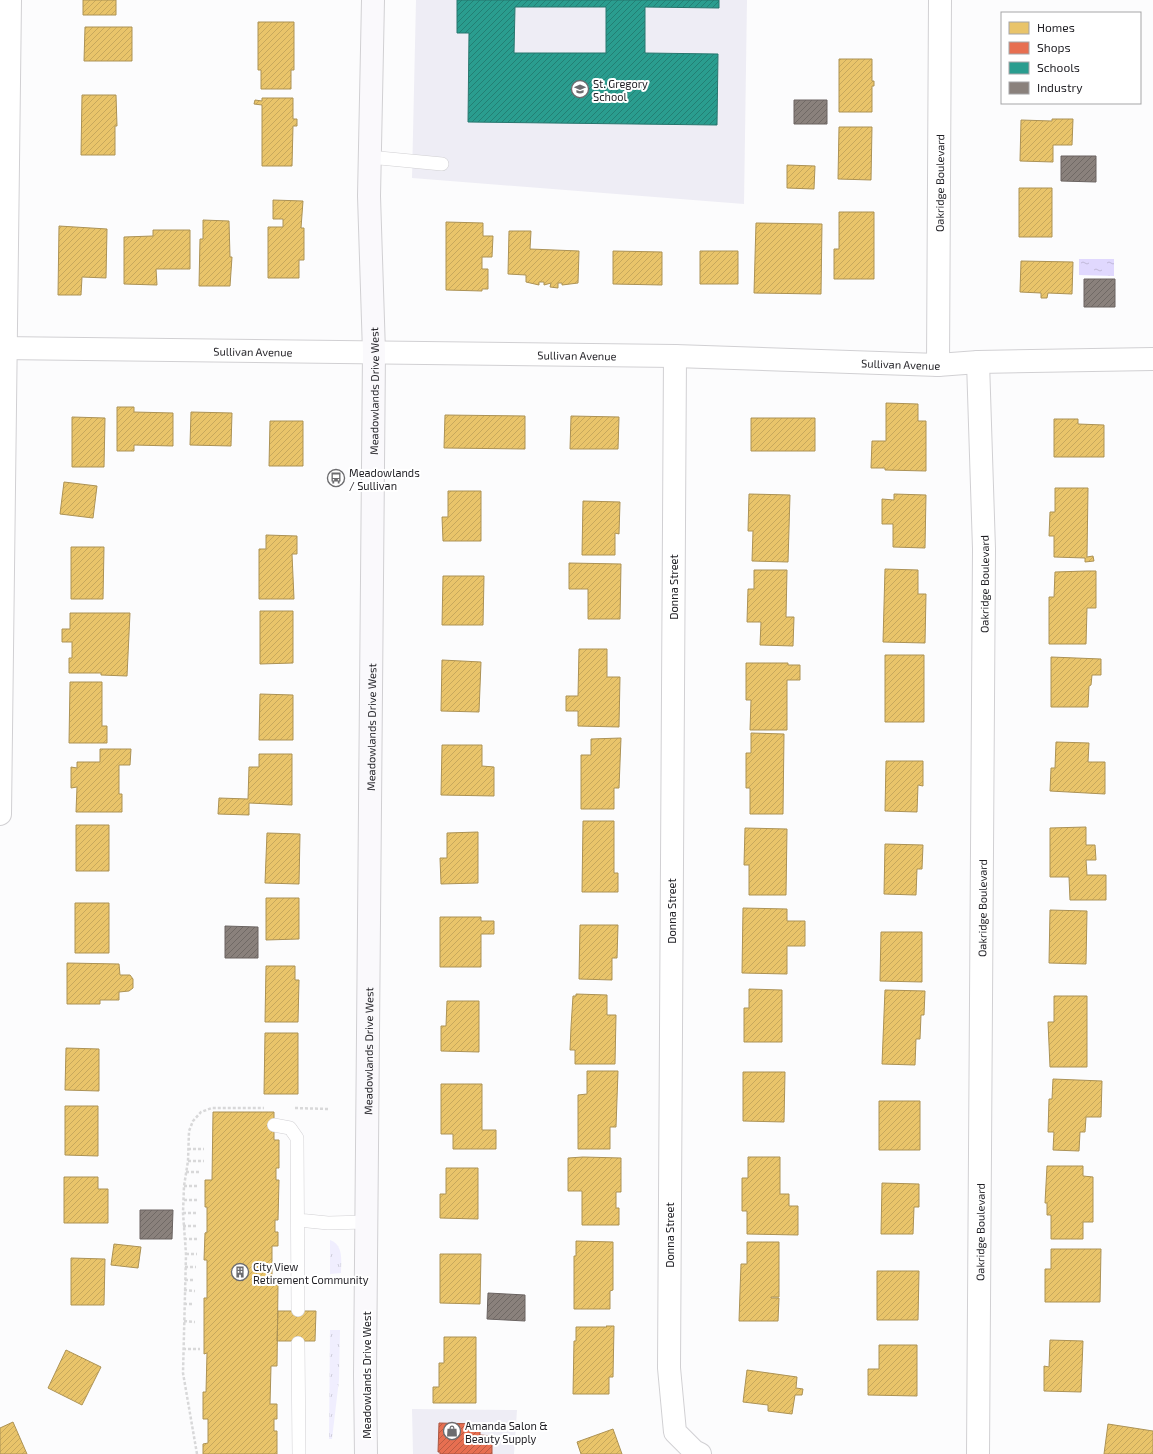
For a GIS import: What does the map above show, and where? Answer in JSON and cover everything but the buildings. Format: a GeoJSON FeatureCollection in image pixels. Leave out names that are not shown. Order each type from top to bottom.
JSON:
{"type":"FeatureCollection","features":[{"type":"Feature","properties":{"kind":"main road","name":"Meadowlands Drive West"},"geometry":{"type":"LineString","coordinates":[[366,1454],[366,1222],[374,352],[369,196],[373,0]]}},
{"type":"Feature","properties":{"kind":"street"},"geometry":{"type":"LineString","coordinates":[[0,814],[2,348],[10,0]]}},
{"type":"Feature","properties":{"kind":"street","name":"Oakridge Boulevard"},"geometry":{"type":"LineString","coordinates":[[938,365],[940,0]]}},
{"type":"Feature","properties":{"kind":"street","name":"Sullivan Avenue"},"geometry":{"type":"LineString","coordinates":[[2,348],[674,356],[938,365],[978,362],[1153,359]]}},
{"type":"Feature","properties":{"kind":"street","name":"Donna Street"},"geometry":{"type":"LineString","coordinates":[[674,356],[669,1368],[676,1432],[694,1451],[700,1454]]}},
{"type":"Feature","properties":{"kind":"street","name":"Oakridge Boulevard"},"geometry":{"type":"LineString","coordinates":[[978,362],[984,549],[978,1454]]}},
{"type":"Feature","properties":{"kind":"lane"},"geometry":{"type":"LineString","coordinates":[[370,157],[442,164]]}},
{"type":"Feature","properties":{"kind":"lane"},"geometry":{"type":"LineString","coordinates":[[274,1125],[290,1128],[297,1138],[298,1310]]}},
{"type":"Feature","properties":{"kind":"lane"},"geometry":{"type":"LineString","coordinates":[[298,1220],[328,1223],[366,1222]]}},
{"type":"Feature","properties":{"kind":"lane"},"geometry":{"type":"LineString","coordinates":[[298,1344],[299,1454]]}},
{"type":"Feature","properties":{"kind":"path"},"geometry":{"type":"LineString","coordinates":[[197,1454],[183,1373],[186,1254],[183,1213],[184,1186],[188,1161],[188,1131],[193,1121],[201,1112],[212,1108],[266,1108]]}},
{"type":"Feature","properties":{"kind":"path"},"geometry":{"type":"LineString","coordinates":[[289,1108],[328,1108]]}},
{"type":"Feature","properties":{"kind":"path"},"geometry":{"type":"LineString","coordinates":[[188,1149],[204,1148]]}},
{"type":"Feature","properties":{"kind":"path"},"geometry":{"type":"LineString","coordinates":[[188,1161],[204,1161]]}},
{"type":"Feature","properties":{"kind":"path"},"geometry":{"type":"LineString","coordinates":[[186,1172],[198,1172]]}},
{"type":"Feature","properties":{"kind":"path"},"geometry":{"type":"LineString","coordinates":[[184,1186],[198,1186]]}},
{"type":"Feature","properties":{"kind":"path"},"geometry":{"type":"LineString","coordinates":[[184,1200],[198,1200]]}},
{"type":"Feature","properties":{"kind":"path"},"geometry":{"type":"LineString","coordinates":[[183,1213],[198,1213]]}},
{"type":"Feature","properties":{"kind":"path"},"geometry":{"type":"LineString","coordinates":[[183,1226],[197,1226]]}},
{"type":"Feature","properties":{"kind":"path"},"geometry":{"type":"LineString","coordinates":[[184,1239],[197,1239]]}},
{"type":"Feature","properties":{"kind":"path"},"geometry":{"type":"LineString","coordinates":[[186,1254],[197,1254]]}},
{"type":"Feature","properties":{"kind":"path"},"geometry":{"type":"LineString","coordinates":[[186,1266],[196,1267]]}},
{"type":"Feature","properties":{"kind":"path"},"geometry":{"type":"LineString","coordinates":[[185,1280],[195,1280]]}},
{"type":"Feature","properties":{"kind":"path"},"geometry":{"type":"LineString","coordinates":[[184,1290],[195,1291]]}},
{"type":"Feature","properties":{"kind":"path"},"geometry":{"type":"LineString","coordinates":[[184,1304],[194,1304]]}},
{"type":"Feature","properties":{"kind":"path"},"geometry":{"type":"LineString","coordinates":[[184,1321],[196,1322]]}},
{"type":"Feature","properties":{"kind":"path"},"geometry":{"type":"LineString","coordinates":[[184,1349],[200,1349]]}},
{"type":"Feature","properties":{"kind":"shaded area","name":"St. Gregory School"},"geometry":{"type":"Polygon","coordinates":[[[416,0],[747,0],[744,204],[412,178],[416,0]]]}},
{"type":"Feature","properties":{"kind":"shaded area"},"geometry":{"type":"Polygon","coordinates":[[[412,1409],[517,1410],[514,1454],[413,1454],[412,1409]]]}},
{"type":"Feature","properties":{"kind":"green space"},"geometry":{"type":"Polygon","coordinates":[[[330,1240],[340,1249],[341,1273],[330,1274],[330,1240]]]}},
{"type":"Feature","properties":{"kind":"green space"},"geometry":{"type":"Polygon","coordinates":[[[330,1330],[340,1330],[339,1380],[332,1439],[329,1439],[330,1330]]]}},
{"type":"Feature","properties":{"kind":"water"},"geometry":{"type":"Polygon","coordinates":[[[1079,259],[1114,259],[1114,276],[1079,275],[1079,259]]]}},
{"type":"Feature","properties":{"kind":"place","name":"St. Gregory School"},"geometry":{"type":"Point","coordinates":[580,89]}},
{"type":"Feature","properties":{"kind":"place","name":"Meadowlands / Sullivan"},"geometry":{"type":"Point","coordinates":[336,478]}},
{"type":"Feature","properties":{"kind":"place","name":"City View Retirement Community"},"geometry":{"type":"Point","coordinates":[240,1272]}},
{"type":"Feature","properties":{"kind":"place","name":"Amanda Salon & Beauty Supply"},"geometry":{"type":"Point","coordinates":[452,1431]}}]}
